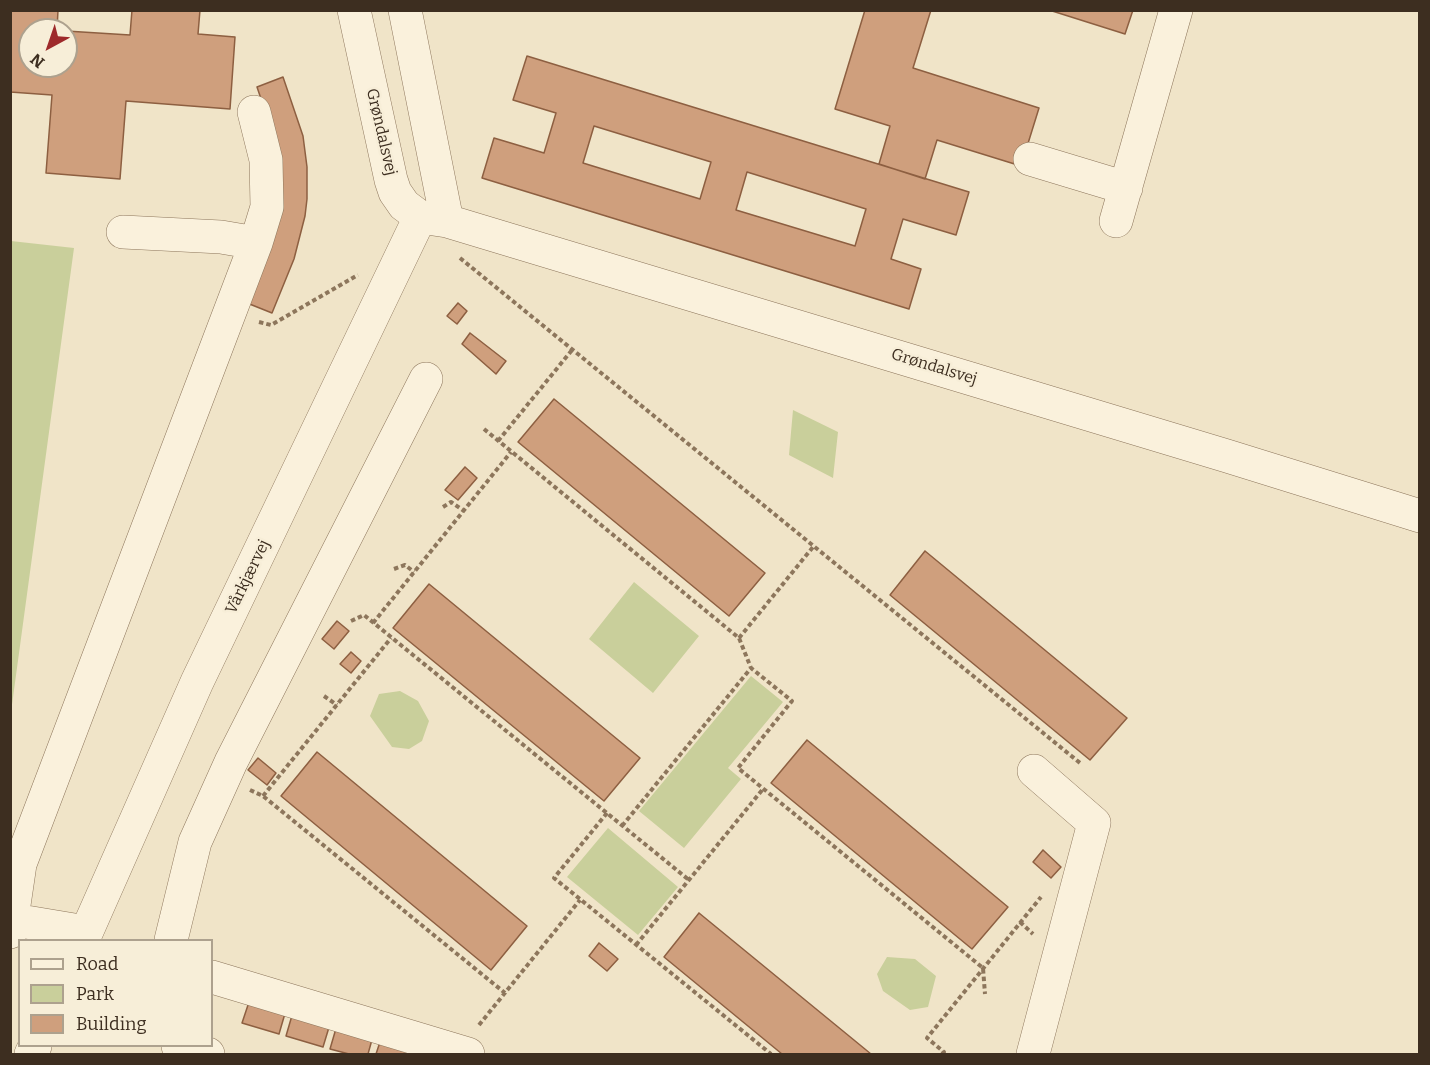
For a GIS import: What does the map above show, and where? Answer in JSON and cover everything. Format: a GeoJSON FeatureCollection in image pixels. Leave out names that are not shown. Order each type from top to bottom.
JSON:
{"type":"FeatureCollection","features":[{"type":"Feature","properties":{"kind":"street","name":"Grøndalsvej"},"geometry":{"type":"LineString","coordinates":[[354,10],[391,180],[395,192],[404,205],[434,219],[1227,456],[1419,516]]}},
{"type":"Feature","properties":{"kind":"street"},"geometry":{"type":"LineString","coordinates":[[405,10],[434,219]]}},
{"type":"Feature","properties":{"kind":"street"},"geometry":{"type":"LineString","coordinates":[[1116,221],[1176,10]]}},
{"type":"Feature","properties":{"kind":"street"},"geometry":{"type":"LineString","coordinates":[[84,936],[12,926],[20,864],[256,243],[267,207],[266,160],[255,112]]}},
{"type":"Feature","properties":{"kind":"street"},"geometry":{"type":"LineString","coordinates":[[1030,159],[1126,188]]}},
{"type":"Feature","properties":{"kind":"street","name":"Vårkjærvej"},"geometry":{"type":"LineString","coordinates":[[84,936],[197,682],[434,219]]}},
{"type":"Feature","properties":{"kind":"street"},"geometry":{"type":"LineString","coordinates":[[123,232],[220,237],[256,243]]}},
{"type":"Feature","properties":{"kind":"street"},"geometry":{"type":"LineString","coordinates":[[171,939],[195,842],[224,778],[426,379]]}},
{"type":"Feature","properties":{"kind":"street"},"geometry":{"type":"LineString","coordinates":[[1033,1054],[1094,823],[1034,771]]}},
{"type":"Feature","properties":{"kind":"street"},"geometry":{"type":"LineString","coordinates":[[213,977],[463,1053]]}},
{"type":"Feature","properties":{"kind":"street"},"geometry":{"type":"LineString","coordinates":[[182,1047],[208,1054]]}},
{"type":"Feature","properties":{"kind":"path"},"geometry":{"type":"LineString","coordinates":[[434,219],[459,258],[1080,763]]}},
{"type":"Feature","properties":{"kind":"path"},"geometry":{"type":"LineString","coordinates":[[271,325],[368,270]]}},
{"type":"Feature","properties":{"kind":"path"},"geometry":{"type":"LineString","coordinates":[[498,441],[572,350]]}},
{"type":"Feature","properties":{"kind":"path"},"geometry":{"type":"LineString","coordinates":[[484,429],[739,638],[751,668],[792,701],[738,768],[983,968],[985,994]]}},
{"type":"Feature","properties":{"kind":"path"},"geometry":{"type":"LineString","coordinates":[[373,623],[511,452]]}},
{"type":"Feature","properties":{"kind":"path"},"geometry":{"type":"LineString","coordinates":[[442,507],[451,502],[464,511]]}},
{"type":"Feature","properties":{"kind":"path"},"geometry":{"type":"LineString","coordinates":[[739,638],[813,547]]}},
{"type":"Feature","properties":{"kind":"path"},"geometry":{"type":"LineString","coordinates":[[394,569],[405,565],[414,572]]}},
{"type":"Feature","properties":{"kind":"path"},"geometry":{"type":"LineString","coordinates":[[351,621],[364,615],[688,880]]}},
{"type":"Feature","properties":{"kind":"path"},"geometry":{"type":"LineString","coordinates":[[263,796],[392,638]]}},
{"type":"Feature","properties":{"kind":"path"},"geometry":{"type":"LineString","coordinates":[[622,826],[751,668]]}},
{"type":"Feature","properties":{"kind":"path"},"geometry":{"type":"LineString","coordinates":[[324,696],[337,705]]}},
{"type":"Feature","properties":{"kind":"path"},"geometry":{"type":"LineString","coordinates":[[224,778],[263,796],[505,993]]}},
{"type":"Feature","properties":{"kind":"path"},"geometry":{"type":"LineString","coordinates":[[636,945],[762,789]]}},
{"type":"Feature","properties":{"kind":"path"},"geometry":{"type":"LineString","coordinates":[[607,813],[554,878],[771,1054]]}},
{"type":"Feature","properties":{"kind":"path"},"geometry":{"type":"LineString","coordinates":[[942,1054],[944,1052],[927,1038],[1020,922],[1052,884],[1076,893]]}},
{"type":"Feature","properties":{"kind":"path"},"geometry":{"type":"LineString","coordinates":[[463,1053],[505,993],[580,900]]}},
{"type":"Feature","properties":{"kind":"path"},"geometry":{"type":"LineString","coordinates":[[1020,922],[1034,935]]}},
{"type":"Feature","properties":{"kind":"green space"},"geometry":{"type":"Polygon","coordinates":[[[10,241],[74,248],[11,712],[10,241]]]}},
{"type":"Feature","properties":{"kind":"green space"},"geometry":{"type":"Polygon","coordinates":[[[793,410],[838,432],[833,478],[789,455],[793,410]]]}},
{"type":"Feature","properties":{"kind":"green space"},"geometry":{"type":"Polygon","coordinates":[[[634,582],[699,636],[653,693],[589,639],[634,582]]]}},
{"type":"Feature","properties":{"kind":"green space"},"geometry":{"type":"Polygon","coordinates":[[[751,676],[783,702],[728,768],[741,779],[684,848],[639,811],[751,676]]]}},
{"type":"Feature","properties":{"kind":"green space"},"geometry":{"type":"Polygon","coordinates":[[[400,691],[418,701],[429,721],[422,741],[409,749],[392,747],[370,716],[379,694],[400,691]]]}},
{"type":"Feature","properties":{"kind":"green space"},"geometry":{"type":"Polygon","coordinates":[[[608,828],[678,887],[638,935],[567,877],[608,828]]]}},
{"type":"Feature","properties":{"kind":"green space"},"geometry":{"type":"Polygon","coordinates":[[[887,957],[915,959],[936,976],[928,1007],[910,1010],[883,991],[877,974],[887,957]]]}},
{"type":"Feature","properties":{"kind":"building"},"geometry":{"type":"Polygon","coordinates":[[[10,10],[58,10],[58,18],[18,18],[18,78],[78,78],[78,32],[130,35],[132,10],[200,10],[198,34],[235,37],[230,109],[126,101],[120,179],[46,173],[52,95],[10,92],[10,10]]]}},
{"type":"Feature","properties":{"kind":"building"},"geometry":{"type":"Polygon","coordinates":[[[865,10],[931,10],[913,68],[1039,108],[1021,166],[937,140],[925,179],[879,164],[890,126],[835,109],[865,10]]]}},
{"type":"Feature","properties":{"kind":"building"},"geometry":{"type":"Polygon","coordinates":[[[1049,10],[1133,10],[1125,34],[1049,10]]]}},
{"type":"Feature","properties":{"kind":"building"},"geometry":{"type":"Polygon","coordinates":[[[527,56],[969,192],[956,235],[903,219],[891,259],[921,269],[909,309],[482,178],[494,138],[544,153],[556,113],[513,100],[527,56]],[[594,126],[583,163],[700,199],[711,162],[594,126]],[[747,172],[736,210],[855,246],[866,209],[747,172]]]}},
{"type":"Feature","properties":{"kind":"building"},"geometry":{"type":"Polygon","coordinates":[[[283,77],[303,136],[307,167],[307,199],[294,259],[272,313],[247,303],[276,143],[257,87],[283,77]]]}},
{"type":"Feature","properties":{"kind":"building"},"geometry":{"type":"Polygon","coordinates":[[[458,303],[467,311],[457,324],[447,316],[458,303]]]}},
{"type":"Feature","properties":{"kind":"building"},"geometry":{"type":"Polygon","coordinates":[[[470,333],[506,361],[496,374],[462,344],[470,333]]]}},
{"type":"Feature","properties":{"kind":"building"},"geometry":{"type":"Polygon","coordinates":[[[554,399],[765,573],[729,616],[518,442],[554,399]]]}},
{"type":"Feature","properties":{"kind":"building"},"geometry":{"type":"Polygon","coordinates":[[[465,467],[477,478],[458,500],[445,490],[465,467]]]}},
{"type":"Feature","properties":{"kind":"building"},"geometry":{"type":"Polygon","coordinates":[[[925,551],[1127,718],[1090,760],[890,595],[925,551]]]}},
{"type":"Feature","properties":{"kind":"building"},"geometry":{"type":"Polygon","coordinates":[[[429,584],[640,758],[604,801],[393,628],[429,584]]]}},
{"type":"Feature","properties":{"kind":"building"},"geometry":{"type":"Polygon","coordinates":[[[337,621],[349,631],[334,649],[322,639],[337,621]]]}},
{"type":"Feature","properties":{"kind":"building"},"geometry":{"type":"Polygon","coordinates":[[[351,652],[361,661],[351,673],[340,664],[351,652]]]}},
{"type":"Feature","properties":{"kind":"building"},"geometry":{"type":"Polygon","coordinates":[[[807,740],[1008,907],[972,949],[771,783],[807,740]]]}},
{"type":"Feature","properties":{"kind":"building"},"geometry":{"type":"Polygon","coordinates":[[[317,752],[527,926],[491,970],[281,796],[317,752]]]}},
{"type":"Feature","properties":{"kind":"building"},"geometry":{"type":"Polygon","coordinates":[[[258,758],[276,773],[267,785],[248,770],[258,758]]]}},
{"type":"Feature","properties":{"kind":"building"},"geometry":{"type":"Polygon","coordinates":[[[1043,850],[1061,867],[1051,878],[1033,862],[1043,850]]]}},
{"type":"Feature","properties":{"kind":"building"},"geometry":{"type":"Polygon","coordinates":[[[699,913],[871,1054],[782,1054],[664,957],[699,913]]]}},
{"type":"Feature","properties":{"kind":"building"},"geometry":{"type":"Polygon","coordinates":[[[599,943],[618,959],[607,971],[589,956],[599,943]]]}},
{"type":"Feature","properties":{"kind":"building"},"geometry":{"type":"Polygon","coordinates":[[[250,999],[286,1010],[279,1034],[242,1023],[250,999]]]}},
{"type":"Feature","properties":{"kind":"building"},"geometry":{"type":"Polygon","coordinates":[[[293,1012],[330,1024],[323,1047],[286,1036],[293,1012]]]}},
{"type":"Feature","properties":{"kind":"building"},"geometry":{"type":"Polygon","coordinates":[[[337,1025],[373,1036],[368,1054],[349,1054],[330,1049],[337,1025]]]}},
{"type":"Feature","properties":{"kind":"building"},"geometry":{"type":"Polygon","coordinates":[[[381,1039],[416,1054],[376,1054],[381,1039]]]}}]}
